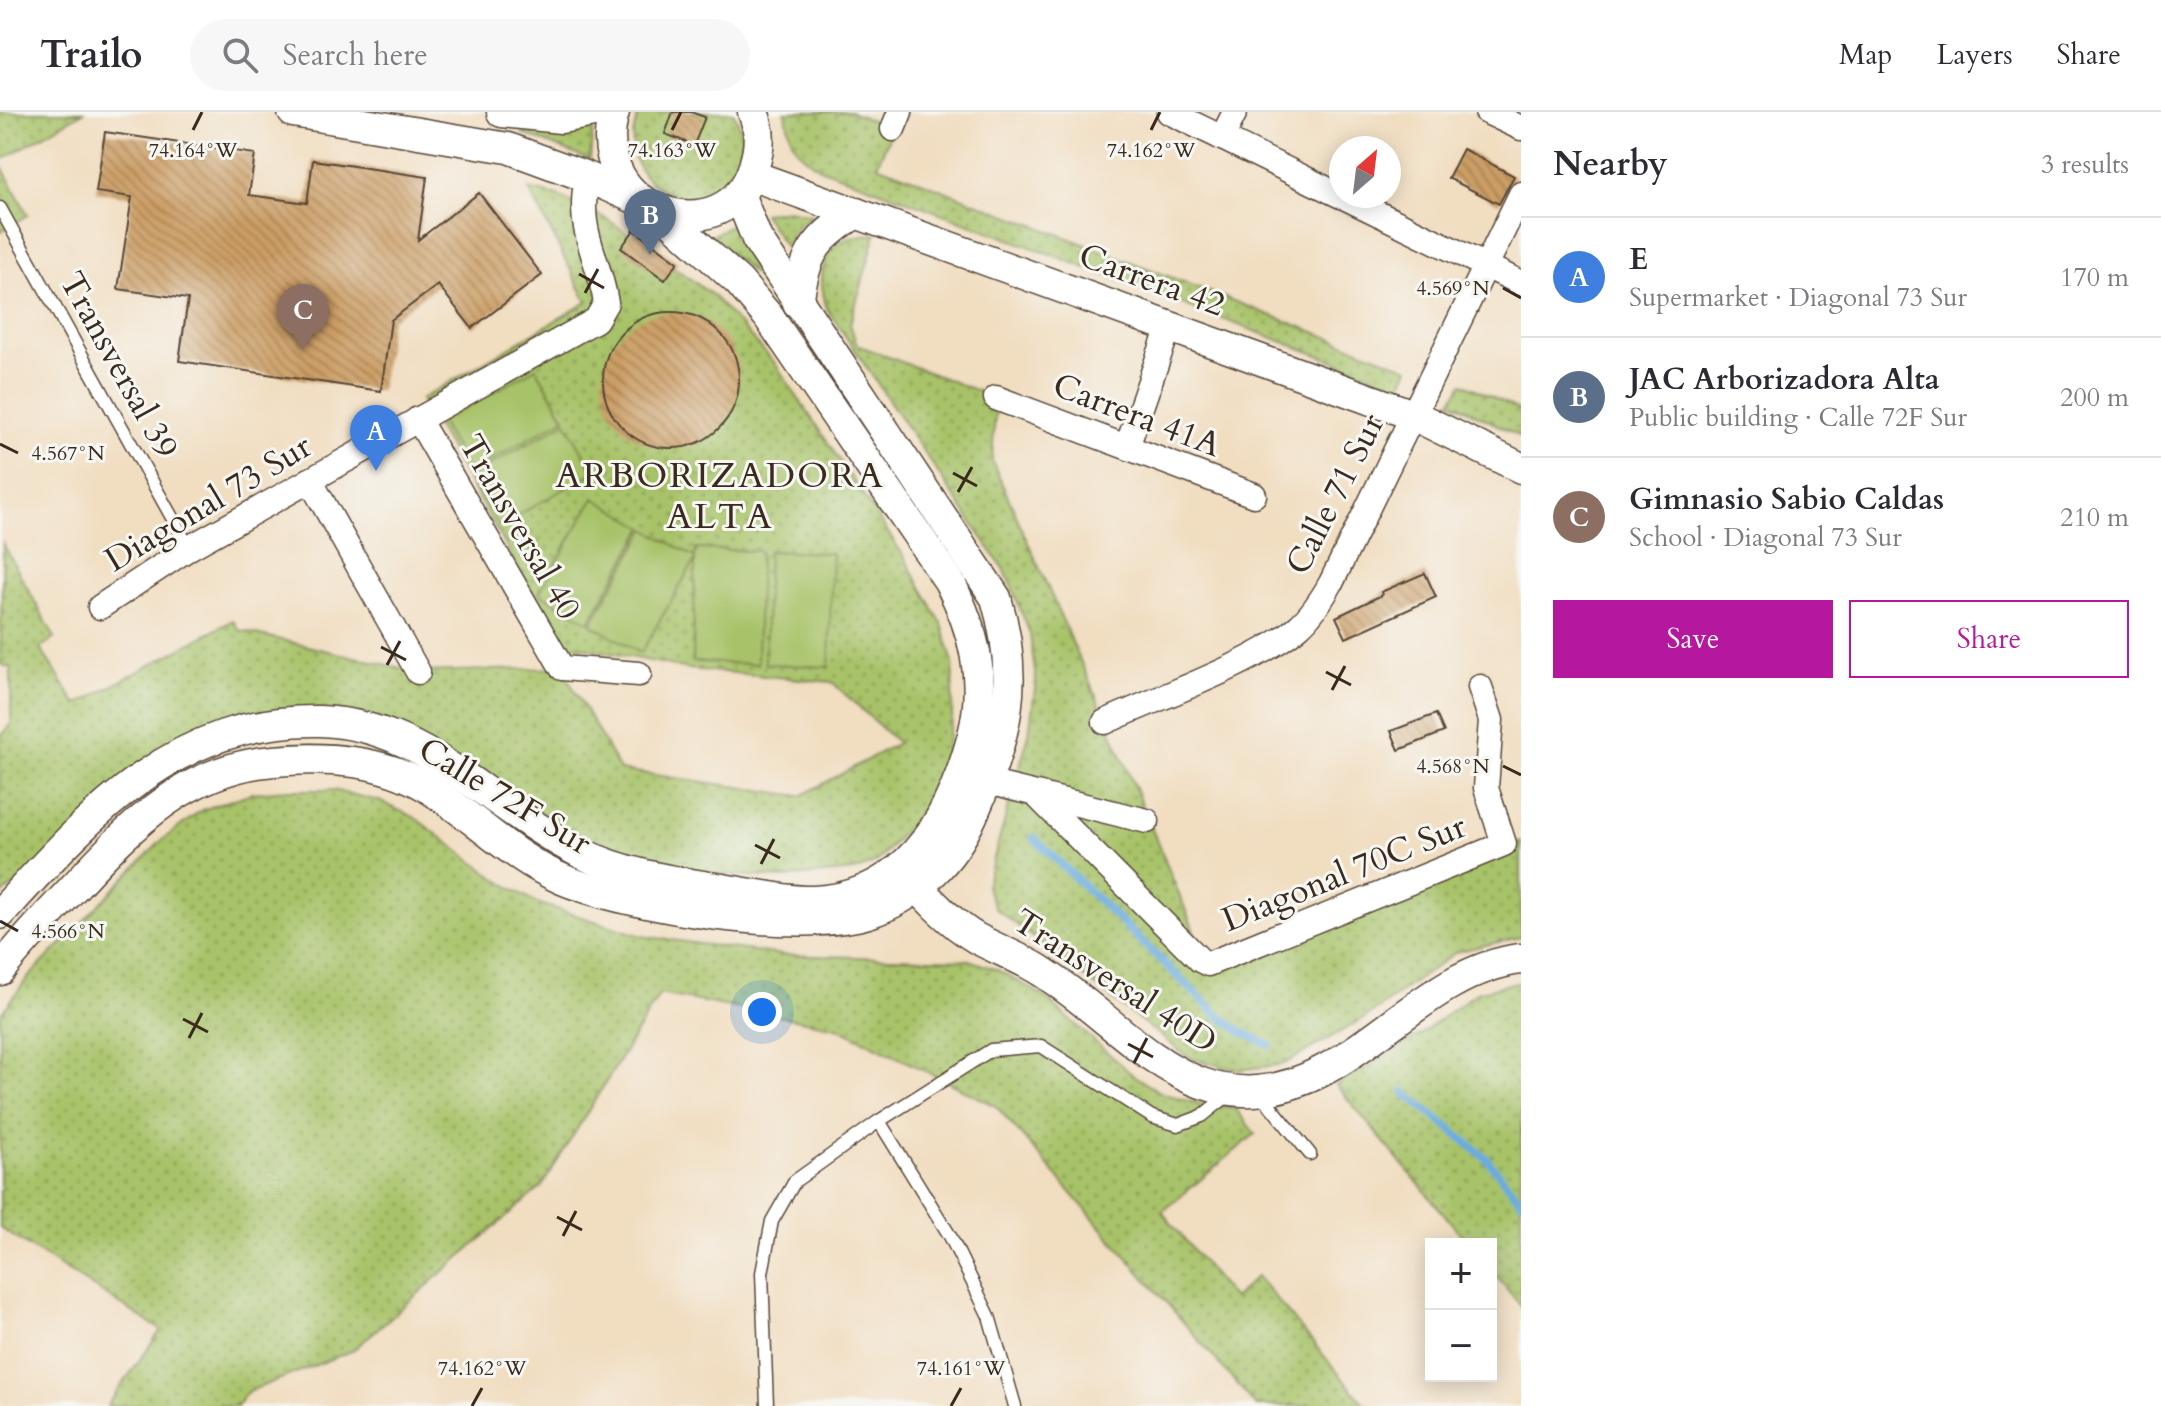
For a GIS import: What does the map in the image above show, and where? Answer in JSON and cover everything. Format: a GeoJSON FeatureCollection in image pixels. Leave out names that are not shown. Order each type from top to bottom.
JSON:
{"type":"FeatureCollection","features":[{"type":"Feature","properties":{"kind":"street"},"geometry":{"type":"LineString","coordinates":[[293,112],[487,143],[587,177],[651,206],[682,216],[704,213],[745,185],[760,146],[753,112]]}},
{"type":"Feature","properties":{"kind":"street"},"geometry":{"type":"LineString","coordinates":[[502,112],[563,115],[594,112]]}},
{"type":"Feature","properties":{"kind":"street"},"geometry":{"type":"LineString","coordinates":[[614,112],[609,150],[615,170],[626,188],[651,206]]}},
{"type":"Feature","properties":{"kind":"street"},"geometry":{"type":"LineString","coordinates":[[1169,112],[1329,190]]}},
{"type":"Feature","properties":{"kind":"street"},"geometry":{"type":"LineString","coordinates":[[1222,138],[1235,112]]}},
{"type":"Feature","properties":{"kind":"street"},"geometry":{"type":"LineString","coordinates":[[1487,112],[1521,128]]}},
{"type":"Feature","properties":{"kind":"street","name":"Diagonal 73 Sur"},"geometry":{"type":"LineString","coordinates":[[100,607],[189,548],[596,320],[603,312],[604,291],[583,224],[587,177]]}},
{"type":"Feature","properties":{"kind":"street","name":"Calle 72F Sur"},"geometry":{"type":"LineString","coordinates":[[0,970],[122,835],[151,809],[212,775],[270,761],[333,760],[365,764],[401,774],[447,801],[529,862],[584,888],[637,902],[730,915],[816,921],[872,912],[965,832],[999,754],[1010,692],[1006,633],[996,598],[751,229],[745,185]]}},
{"type":"Feature","properties":{"kind":"street","name":"Carrera 42"},"geometry":{"type":"LineString","coordinates":[[745,185],[856,213],[1413,415],[1521,468]]}},
{"type":"Feature","properties":{"kind":"street","name":"Calle 71 Sur"},"geometry":{"type":"LineString","coordinates":[[1105,722],[1259,652],[1299,626],[1331,583],[1521,194]]}},
{"type":"Feature","properties":{"kind":"street","name":"Calle 72F Sur"},"geometry":{"type":"LineString","coordinates":[[0,914],[76,830],[155,766],[208,741],[246,729],[308,722],[353,724],[411,742],[581,853],[654,878],[815,901],[909,878],[942,821],[967,756],[980,690],[971,626],[949,581],[768,316],[729,272],[651,206]]}},
{"type":"Feature","properties":{"kind":"street"},"geometry":{"type":"LineString","coordinates":[[1367,208],[1521,283]]}},
{"type":"Feature","properties":{"kind":"street"},"geometry":{"type":"LineString","coordinates":[[798,303],[808,257],[818,240],[856,213]]}},
{"type":"Feature","properties":{"kind":"street"},"geometry":{"type":"LineString","coordinates":[[1127,447],[1169,327]]}},
{"type":"Feature","properties":{"kind":"street","name":"Carrera 41A"},"geometry":{"type":"LineString","coordinates":[[996,398],[1254,495]]}},
{"type":"Feature","properties":{"kind":"street","name":"Transversal 40"},"geometry":{"type":"LineString","coordinates":[[418,419],[562,668],[639,674]]}},
{"type":"Feature","properties":{"kind":"street"},"geometry":{"type":"LineString","coordinates":[[310,480],[418,672]]}},
{"type":"Feature","properties":{"kind":"street","name":"Diagonal 70C Sur"},"geometry":{"type":"LineString","coordinates":[[1035,794],[1200,960],[1208,964],[1504,844],[1486,788],[1491,720],[1480,687]]}},
{"type":"Feature","properties":{"kind":"street"},"geometry":{"type":"LineString","coordinates":[[987,782],[1147,821]]}},
{"type":"Feature","properties":{"kind":"street","name":"Transversal 40D"},"geometry":{"type":"LineString","coordinates":[[909,878],[966,931],[1041,970],[1146,1055],[1179,1076],[1246,1091],[1296,1082],[1321,1072],[1474,973],[1521,959]]}},
{"type":"Feature","properties":{"kind":"lane","name":"Transversal 39"},"geometry":{"type":"LineString","coordinates":[[0,208],[189,548]]}},
{"type":"Feature","properties":{"kind":"lane"},"geometry":{"type":"LineString","coordinates":[[767,1406],[762,1273],[772,1221],[795,1181],[879,1121],[991,1050],[1041,1046],[1152,1117],[1178,1125],[1202,1116],[1246,1091],[1310,1154]]}},
{"type":"Feature","properties":{"kind":"lane"},"geometry":{"type":"LineString","coordinates":[[879,1121],[950,1236],[989,1316],[1015,1406]]}},
{"type":"Feature","properties":{"kind":"green space"},"geometry":{"type":"Polygon","coordinates":[[[0,112],[83,112],[0,161],[0,112]]]}},
{"type":"Feature","properties":{"kind":"green space"},"geometry":{"type":"Polygon","coordinates":[[[640,112],[733,112],[742,138],[741,152],[737,165],[723,185],[705,195],[684,197],[664,191],[648,179],[636,161],[633,138],[640,112]]]}},
{"type":"Feature","properties":{"kind":"green space"},"geometry":{"type":"Polygon","coordinates":[[[785,112],[851,112],[893,129],[877,165],[1409,368],[1401,386],[820,168],[794,145],[785,112]]]}},
{"type":"Feature","properties":{"kind":"green space"},"geometry":{"type":"Polygon","coordinates":[[[593,129],[590,160],[521,133],[593,129]]]}},
{"type":"Feature","properties":{"kind":"green space"},"geometry":{"type":"Polygon","coordinates":[[[0,163],[28,215],[0,232],[0,163]]]}},
{"type":"Feature","properties":{"kind":"green space"},"geometry":{"type":"Polygon","coordinates":[[[529,189],[558,196],[607,219],[711,294],[774,362],[903,555],[942,624],[953,663],[952,720],[942,766],[927,805],[877,862],[854,871],[785,878],[715,874],[649,865],[604,850],[393,734],[228,734],[0,896],[0,737],[11,725],[11,668],[0,664],[3,544],[55,638],[40,648],[77,705],[233,620],[239,630],[418,672],[562,668],[620,770],[801,796],[898,743],[832,682],[689,669],[562,643],[421,399],[587,302],[529,189]]]}},
{"type":"Feature","properties":{"kind":"green space"},"geometry":{"type":"Polygon","coordinates":[[[789,210],[815,216],[799,224],[785,247],[763,213],[789,210]]]}},
{"type":"Feature","properties":{"kind":"green space"},"geometry":{"type":"Polygon","coordinates":[[[732,224],[793,319],[756,276],[710,237],[732,224]]]}},
{"type":"Feature","properties":{"kind":"green space"},"geometry":{"type":"Polygon","coordinates":[[[876,234],[850,324],[857,345],[996,398],[992,461],[1107,721],[1208,964],[1521,841],[1521,937],[1456,952],[1368,1016],[1284,1064],[1239,1070],[1189,1058],[995,908],[986,886],[1029,734],[1036,681],[1030,634],[1006,573],[827,309],[822,279],[828,256],[845,240],[876,234]]]}},
{"type":"Feature","properties":{"kind":"green space"},"geometry":{"type":"Polygon","coordinates":[[[536,368],[565,418],[469,472],[440,422],[536,368]]]}},
{"type":"Feature","properties":{"kind":"green space"},"geometry":{"type":"Polygon","coordinates":[[[1463,383],[1521,411],[1521,437],[1451,401],[1463,383]]]}},
{"type":"Feature","properties":{"kind":"green space"},"geometry":{"type":"Polygon","coordinates":[[[566,422],[594,472],[499,526],[470,476],[566,422]]]}},
{"type":"Feature","properties":{"kind":"green space"},"geometry":{"type":"Polygon","coordinates":[[[594,498],[644,527],[589,622],[539,593],[594,498]]]}},
{"type":"Feature","properties":{"kind":"green space"},"geometry":{"type":"Polygon","coordinates":[[[646,529],[695,557],[696,549],[760,551],[757,664],[693,662],[695,560],[641,653],[591,624],[646,529]]]}},
{"type":"Feature","properties":{"kind":"green space"},"geometry":{"type":"Polygon","coordinates":[[[768,551],[832,553],[829,667],[765,664],[768,551]]]}},
{"type":"Feature","properties":{"kind":"green space"},"geometry":{"type":"Polygon","coordinates":[[[333,790],[379,801],[414,817],[498,880],[537,903],[642,936],[783,955],[969,960],[1000,971],[1042,995],[1134,1076],[1162,1093],[1200,1104],[1235,1108],[1255,1134],[1162,1212],[1233,1299],[1257,1276],[1366,1406],[1256,1406],[996,1106],[837,1027],[660,994],[542,1186],[352,1351],[247,1392],[237,1406],[107,1406],[161,1330],[0,1228],[0,1015],[27,979],[161,841],[202,810],[252,793],[333,790]]]}},
{"type":"Feature","properties":{"kind":"green space"},"geometry":{"type":"Polygon","coordinates":[[[1521,983],[1521,1306],[1497,1277],[1497,1238],[1464,1238],[1336,1085],[1417,1037],[1477,992],[1521,983]]]}},
{"type":"Feature","properties":{"kind":"building"},"geometry":{"type":"Polygon","coordinates":[[[673,112],[691,112],[705,117],[694,145],[665,134],[673,112]]]}},
{"type":"Feature","properties":{"kind":"building"},"geometry":{"type":"Polygon","coordinates":[[[105,132],[255,154],[249,195],[307,203],[313,160],[427,177],[418,240],[479,193],[542,275],[472,328],[438,285],[391,320],[381,391],[179,361],[188,299],[118,289],[132,197],[96,192],[105,132]]]}},
{"type":"Feature","properties":{"kind":"building"},"geometry":{"type":"Polygon","coordinates":[[[1463,149],[1514,176],[1499,204],[1448,178],[1463,149]]]}},
{"type":"Feature","properties":{"kind":"building"},"geometry":{"type":"Polygon","coordinates":[[[634,230],[678,262],[665,280],[621,248],[634,230]]]}},
{"type":"Feature","properties":{"kind":"building"},"geometry":{"type":"Polygon","coordinates":[[[671,312],[697,317],[719,332],[734,354],[739,380],[734,406],[719,428],[697,443],[671,448],[645,443],[623,428],[608,406],[603,380],[608,354],[623,332],[645,317],[671,312]]]}},
{"type":"Feature","properties":{"kind":"building"},"geometry":{"type":"Polygon","coordinates":[[[1425,573],[1436,597],[1346,638],[1336,617],[1382,595],[1381,592],[1425,573]]]}},
{"type":"Feature","properties":{"kind":"building"},"geometry":{"type":"Polygon","coordinates":[[[1436,714],[1444,732],[1399,750],[1391,731],[1436,714]]]}},
{"type":"Feature","properties":{"kind":"waterway"},"geometry":{"type":"LineString","coordinates":[[1034,838],[1219,1016],[1269,1045]]}},
{"type":"Feature","properties":{"kind":"waterway"},"geometry":{"type":"LineString","coordinates":[[1404,1092],[1485,1157],[1521,1201]]}},
{"type":"Feature","properties":{"kind":"place","name":"JAC Arborizadora Alta"},"geometry":{"type":"Point","coordinates":[650,255]}},
{"type":"Feature","properties":{"kind":"place","name":"Gimnasio Sabio Caldas"},"geometry":{"type":"Point","coordinates":[303,350]}},
{"type":"Feature","properties":{"kind":"place","name":"E"},"geometry":{"type":"Point","coordinates":[376,471]}},
{"type":"Feature","properties":{"kind":"district","name":"ARBORIZADORA ALTA"},"geometry":{"type":"Point","coordinates":[720,496]}}]}
